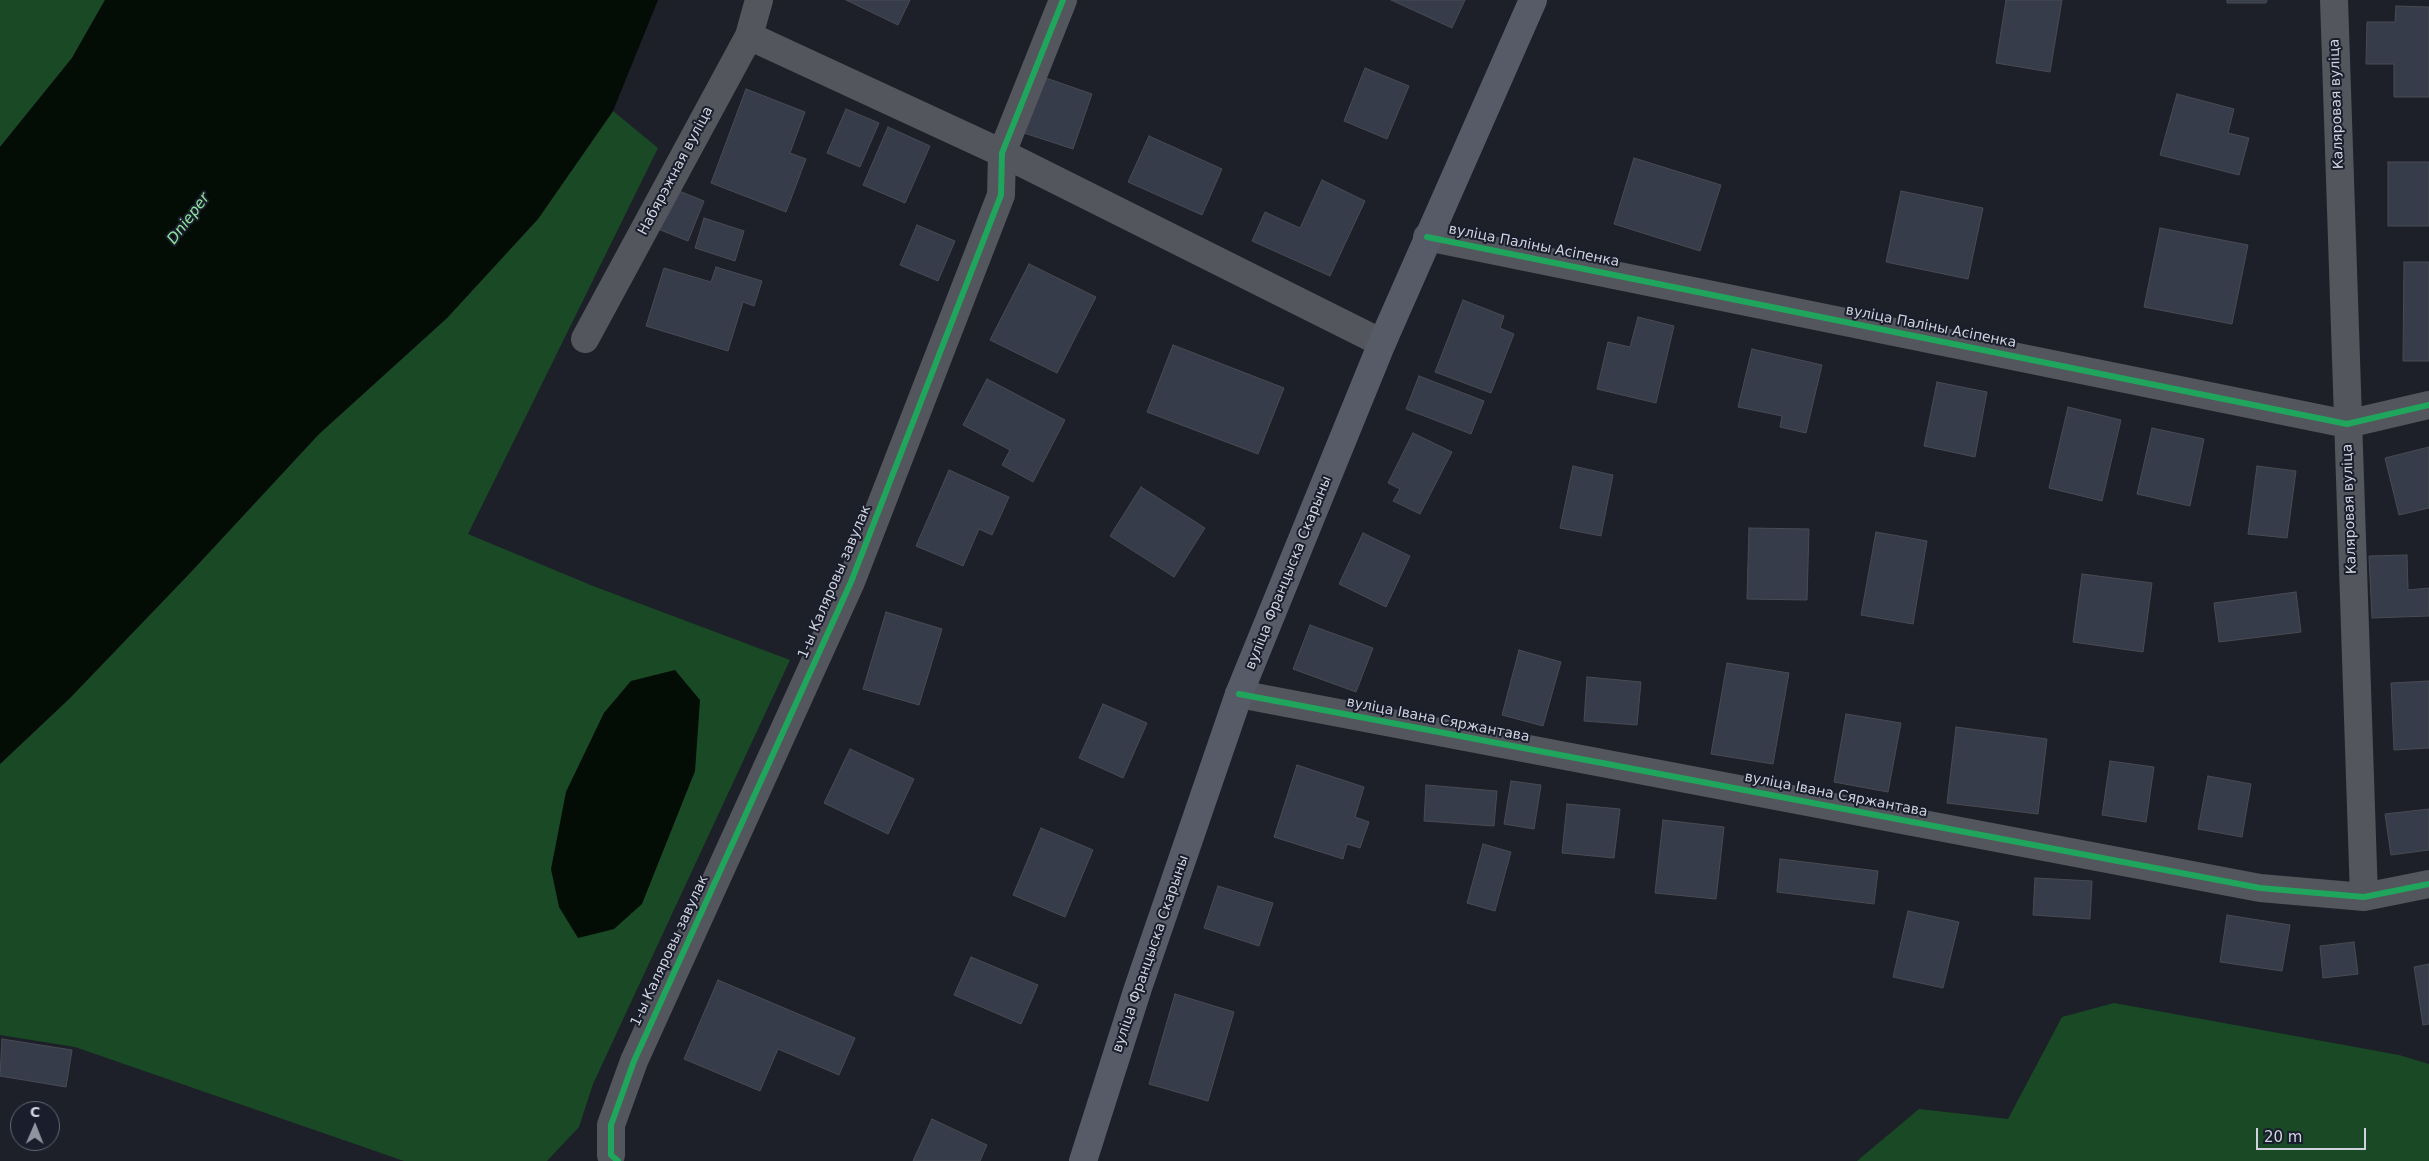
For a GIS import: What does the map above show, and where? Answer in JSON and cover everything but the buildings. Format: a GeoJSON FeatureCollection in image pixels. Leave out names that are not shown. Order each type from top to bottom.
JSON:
{"type":"FeatureCollection","features":[{"type":"Feature","properties":{"kind":"main road","name":"вуліца Францыска Скарыны"},"geometry":{"type":"LineString","coordinates":[[1083,1161],[1138,988],[1239,694],[1382,343],[1427,237],[1533,0]]}},
{"type":"Feature","properties":{"kind":"street","name":"Набярэжная вуліца"},"geometry":{"type":"LineString","coordinates":[[585,339],[749,36],[759,0]]}},
{"type":"Feature","properties":{"kind":"street","name":"1-ы Каляровы завулак"},"geometry":{"type":"LineString","coordinates":[[611,1159],[612,1124],[634,1061],[851,582],[1001,195],[1002,153],[1063,0]]}},
{"type":"Feature","properties":{"kind":"street","name":"Каляровая вуліца"},"geometry":{"type":"LineString","coordinates":[[2334,0],[2364,897]]}},
{"type":"Feature","properties":{"kind":"street"},"geometry":{"type":"LineString","coordinates":[[749,36],[1002,153],[1382,343]]}},
{"type":"Feature","properties":{"kind":"street","name":"вуліца Паліны Асіпенка"},"geometry":{"type":"LineString","coordinates":[[1427,237],[2347,424],[2429,405]]}},
{"type":"Feature","properties":{"kind":"street","name":"вуліца Івана Сяржантава"},"geometry":{"type":"LineString","coordinates":[[1239,694],[2260,888],[2364,897],[2429,884]]}},
{"type":"Feature","properties":{"kind":"green space"},"geometry":{"type":"Polygon","coordinates":[[[0,0],[105,0],[72,58],[0,147],[0,0]]]}},
{"type":"Feature","properties":{"kind":"green space"},"geometry":{"type":"Polygon","coordinates":[[[613,111],[658,148],[468,534],[593,586],[790,660],[593,1084],[579,1127],[547,1161],[404,1161],[75,1047],[0,1035],[0,764],[70,698],[190,573],[319,434],[447,318],[538,219],[613,111]],[[631,681],[604,713],[566,792],[677,813],[695,771],[631,681]]]}},
{"type":"Feature","properties":{"kind":"green space"},"geometry":{"type":"Polygon","coordinates":[[[2114,1003],[2399,1055],[2429,1064],[2429,1161],[1857,1161],[1919,1109],[2008,1119],[2062,1017],[2114,1003]]]}},
{"type":"Feature","properties":{"kind":"water","name":"Dnieper"},"geometry":{"type":"Polygon","coordinates":[[[105,0],[658,0],[613,111],[538,219],[447,318],[319,434],[190,573],[70,698],[0,764],[0,147],[72,58],[105,0]]]}},
{"type":"Feature","properties":{"kind":"water"},"geometry":{"type":"Polygon","coordinates":[[[675,670],[700,700],[695,771],[642,904],[614,929],[578,938],[559,907],[551,869],[566,792],[604,713],[631,681],[675,670]]]}},
{"type":"Feature","properties":{"kind":"cycle path"},"geometry":{"type":"LineString","coordinates":[[618,1161],[611,1155],[611,1125],[634,1061],[851,582],[1001,195],[1002,153],[1063,0]]}},
{"type":"Feature","properties":{"kind":"cycle path"},"geometry":{"type":"LineString","coordinates":[[1427,237],[2347,424],[2429,405]]}},
{"type":"Feature","properties":{"kind":"cycle path"},"geometry":{"type":"LineString","coordinates":[[1239,694],[2260,888],[2364,897],[2429,884]]}}]}
